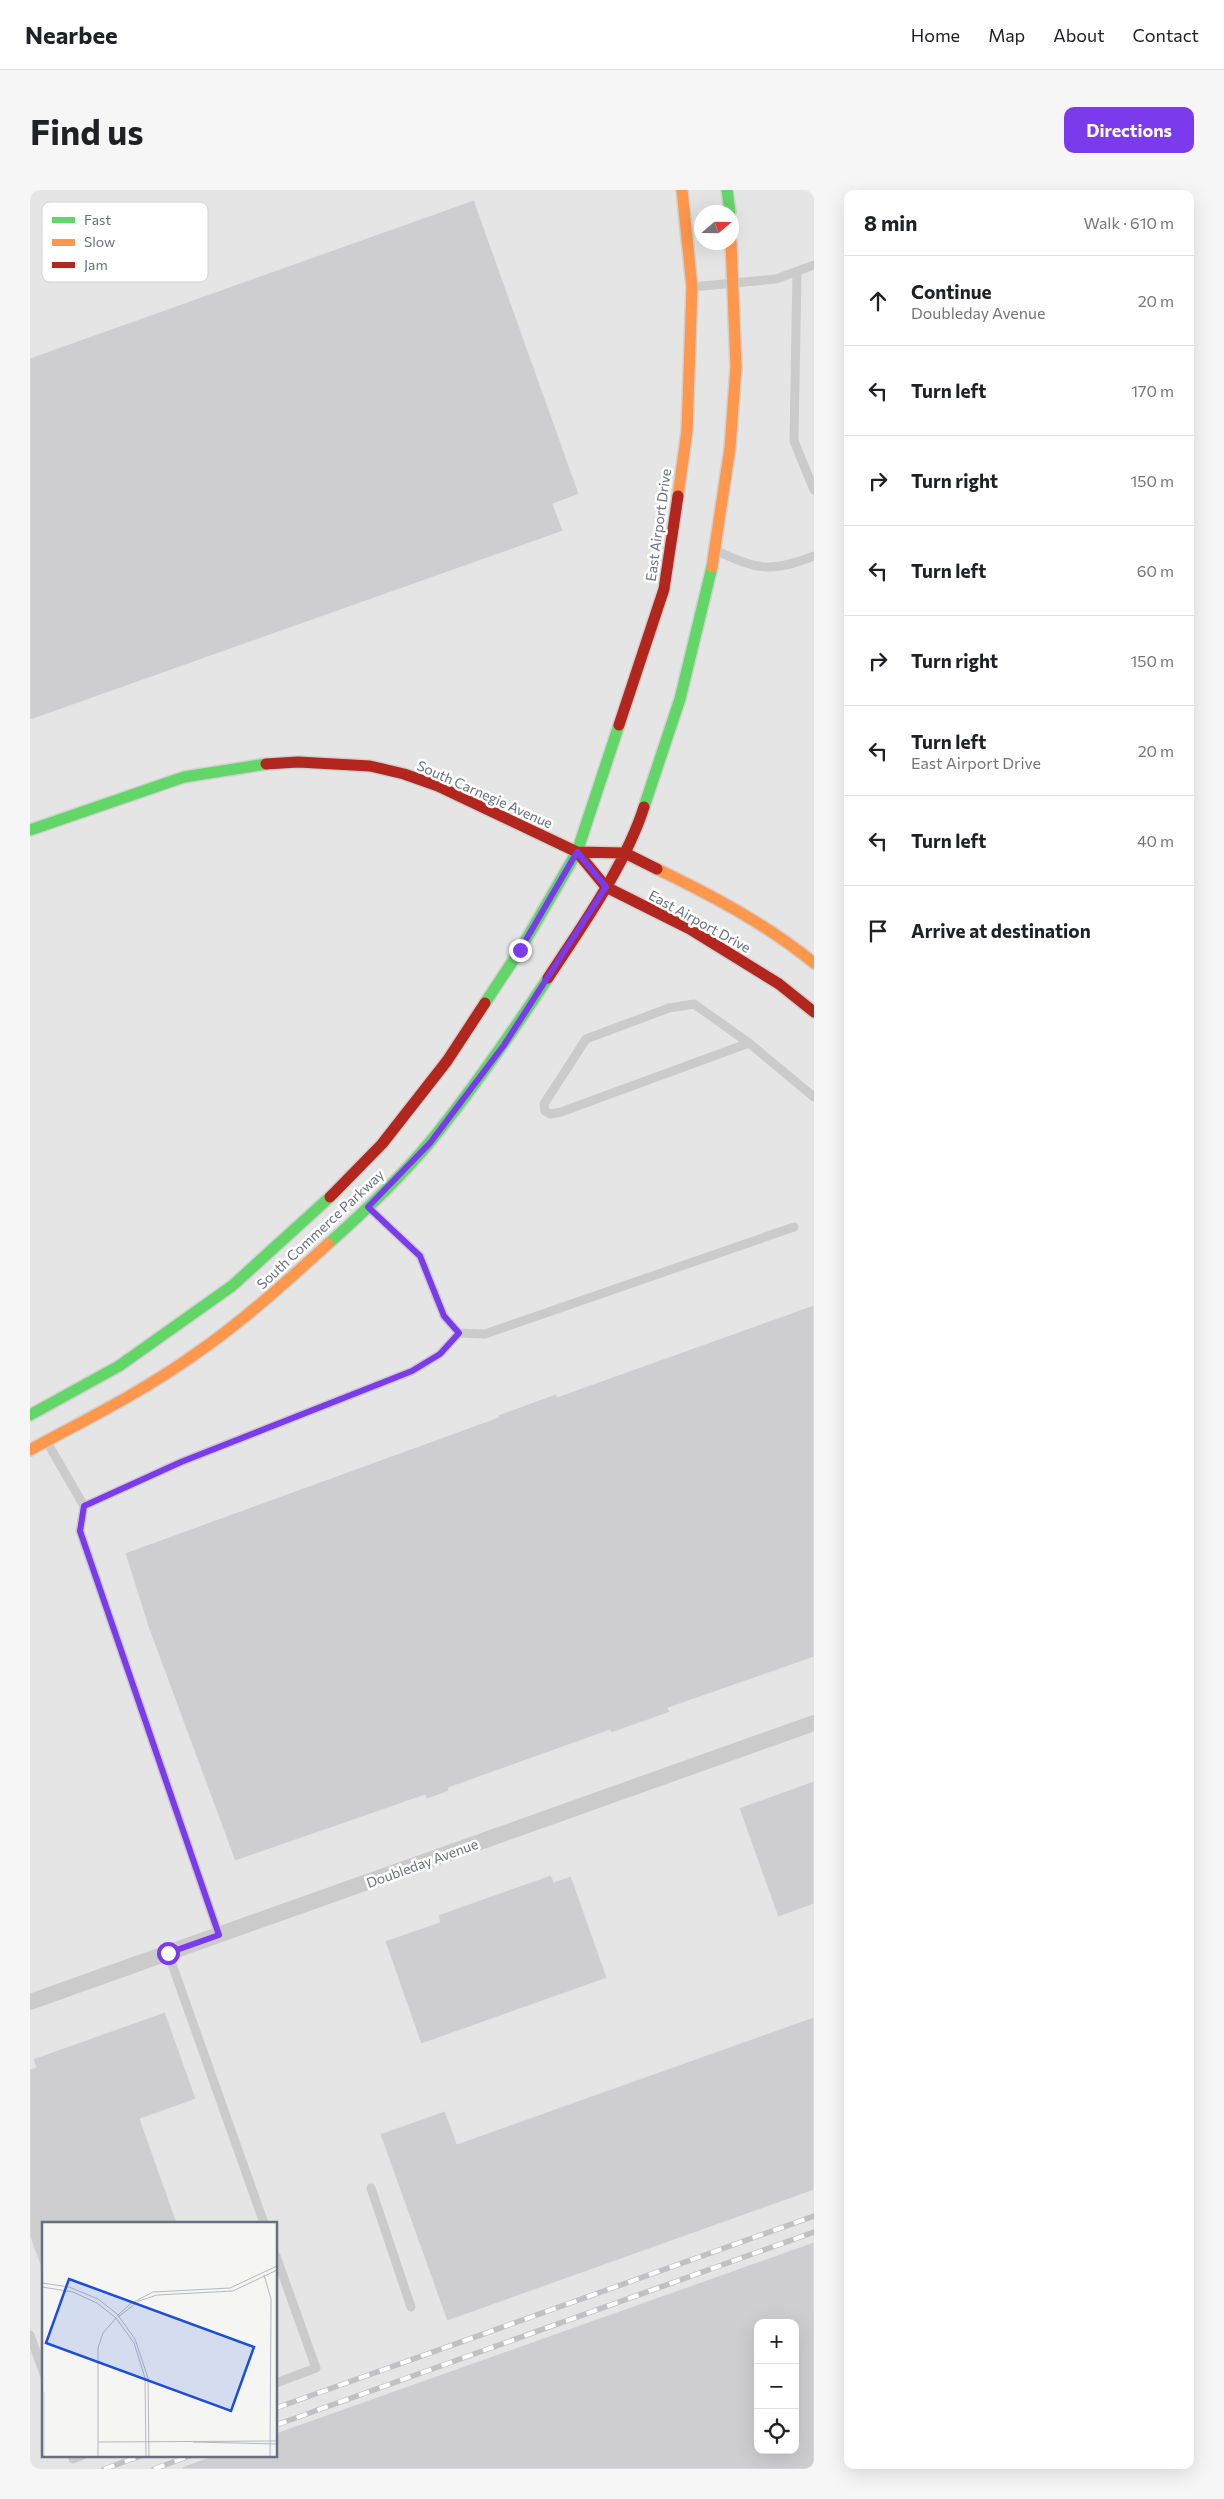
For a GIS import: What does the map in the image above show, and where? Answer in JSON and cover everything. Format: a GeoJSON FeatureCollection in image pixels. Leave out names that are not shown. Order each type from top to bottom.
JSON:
{"type":"FeatureCollection","features":[{"type":"Feature","properties":{"kind":"main road","name":"East Airport Drive"},"geometry":{"type":"LineString","coordinates":[[577,852],[664,590],[686,430],[692,287],[682,190]]}},
{"type":"Feature","properties":{"kind":"main road"},"geometry":{"type":"LineString","coordinates":[[727,190],[729,205]]}},
{"type":"Feature","properties":{"kind":"main road"},"geometry":{"type":"LineString","coordinates":[[625,853],[638,826],[680,699],[710,583],[730,448],[736,368],[731,250]]}},
{"type":"Feature","properties":{"kind":"main road","name":"South Carnegie Avenue"},"geometry":{"type":"LineString","coordinates":[[30,830],[184,777],[245,766],[298,762],[370,766],[404,774],[438,786],[577,852]]}},
{"type":"Feature","properties":{"kind":"main road","name":"East Airport Drive"},"geometry":{"type":"LineString","coordinates":[[577,852],[625,853],[731,905],[792,945],[814,963]]}},
{"type":"Feature","properties":{"kind":"main road","name":"East Airport Drive"},"geometry":{"type":"LineString","coordinates":[[577,852],[606,887],[690,929],[779,984],[814,1012]]}},
{"type":"Feature","properties":{"kind":"main road","name":"South Commerce Parkway"},"geometry":{"type":"LineString","coordinates":[[30,1416],[119,1366],[232,1286],[309,1218],[376,1151],[447,1061],[520,950],[577,852]]}},
{"type":"Feature","properties":{"kind":"main road","name":"South Commerce Parkway"},"geometry":{"type":"LineString","coordinates":[[30,1450],[136,1394],[193,1356],[254,1311],[368,1207],[430,1143],[504,1045],[606,887],[625,853]]}},
{"type":"Feature","properties":{"kind":"street","name":"Doubleday Avenue"},"geometry":{"type":"LineString","coordinates":[[30,2002],[814,1723]]}},
{"type":"Feature","properties":{"kind":"lane"},"geometry":{"type":"LineString","coordinates":[[692,287],[776,279],[814,265]]}},
{"type":"Feature","properties":{"kind":"lane"},"geometry":{"type":"LineString","coordinates":[[797,271],[794,441],[814,490]]}},
{"type":"Feature","properties":{"kind":"lane"},"geometry":{"type":"LineString","coordinates":[[715,550],[745,564],[765,568],[785,566],[814,556]]}},
{"type":"Feature","properties":{"kind":"lane"},"geometry":{"type":"LineString","coordinates":[[749,1043],[561,1112],[550,1114],[545,1111],[544,1104],[586,1039],[669,1008],[694,1004],[749,1043],[814,1097]]}},
{"type":"Feature","properties":{"kind":"lane"},"geometry":{"type":"LineString","coordinates":[[368,1207],[420,1256],[444,1316],[459,1333],[485,1334],[794,1227]]}},
{"type":"Feature","properties":{"kind":"lane"},"geometry":{"type":"LineString","coordinates":[[84,1506],[181,1462],[412,1371],[440,1354],[459,1333]]}},
{"type":"Feature","properties":{"kind":"lane"},"geometry":{"type":"LineString","coordinates":[[48,1442],[84,1506],[80,1531],[219,1935]]}},
{"type":"Feature","properties":{"kind":"lane"},"geometry":{"type":"LineString","coordinates":[[168,1953],[264,2222]]}},
{"type":"Feature","properties":{"kind":"lane"},"geometry":{"type":"LineString","coordinates":[[371,2188],[411,2307]]}},
{"type":"Feature","properties":{"kind":"lane"},"geometry":{"type":"LineString","coordinates":[[278,2262],[316,2368],[278,2382]]}},
{"type":"Feature","properties":{"kind":"lane"},"geometry":{"type":"LineString","coordinates":[[30,2335],[42,2368]]}},
{"type":"Feature","properties":{"kind":"shaded area"},"geometry":{"type":"Polygon","coordinates":[[[30,190],[814,190],[814,2469],[30,2469],[30,190]]]}},
{"type":"Feature","properties":{"kind":"building"},"geometry":{"type":"Polygon","coordinates":[[[474,200],[579,494],[553,504],[563,531],[30,720],[30,358],[474,200]]]}},
{"type":"Feature","properties":{"kind":"building"},"geometry":{"type":"Polygon","coordinates":[[[814,1305],[814,1657],[668,1708],[670,1712],[611,1733],[610,1730],[448,1788],[449,1791],[427,1799],[425,1795],[235,1861],[149,1629],[125,1553],[499,1417],[498,1415],[556,1394],[557,1397],[814,1305]]]}},
{"type":"Feature","properties":{"kind":"building"},"geometry":{"type":"Polygon","coordinates":[[[814,1781],[814,1904],[778,1917],[739,1808],[814,1781]]]}},
{"type":"Feature","properties":{"kind":"building"},"geometry":{"type":"Polygon","coordinates":[[[551,1875],[554,1882],[571,1876],[607,1978],[421,2044],[385,1941],[440,1922],[438,1915],[551,1875]]]}},
{"type":"Feature","properties":{"kind":"building"},"geometry":{"type":"Polygon","coordinates":[[[165,2012],[196,2099],[140,2119],[177,2222],[42,2222],[42,2270],[30,2237],[30,2069],[36,2067],[33,2059],[165,2012]]]}},
{"type":"Feature","properties":{"kind":"building"},"geometry":{"type":"Polygon","coordinates":[[[814,2017],[814,2190],[447,2321],[380,2134],[445,2111],[457,2144],[814,2017]]]}},
{"type":"Feature","properties":{"kind":"building"},"geometry":{"type":"Polygon","coordinates":[[[814,2242],[814,2469],[182,2469],[182,2467],[212,2456],[278,2456],[278,2432],[814,2242]]]}},
{"type":"Feature","properties":{"kind":"railway"},"geometry":{"type":"LineString","coordinates":[[278,2407],[814,2216]]}},
{"type":"Feature","properties":{"kind":"railway"},"geometry":{"type":"LineString","coordinates":[[278,2424],[814,2232]]}},
{"type":"Feature","properties":{"kind":"railway"},"geometry":{"type":"LineString","coordinates":[[104,2469],[140,2456]]}},
{"type":"Feature","properties":{"kind":"railway"},"geometry":{"type":"LineString","coordinates":[[154,2469],[189,2456]]}},
{"type":"Feature","properties":{"kind":"traffic: fast"},"geometry":{"type":"LineString","coordinates":[[727,190],[729,205]]}},
{"type":"Feature","properties":{"kind":"traffic: fast"},"geometry":{"type":"LineString","coordinates":[[644,807],[680,699],[712,567]]}},
{"type":"Feature","properties":{"kind":"traffic: fast"},"geometry":{"type":"LineString","coordinates":[[485,1003],[520,950],[577,852],[619,725]]}},
{"type":"Feature","properties":{"kind":"traffic: fast"},"geometry":{"type":"LineString","coordinates":[[30,830],[184,777],[266,764]]}},
{"type":"Feature","properties":{"kind":"traffic: fast"},"geometry":{"type":"LineString","coordinates":[[328,1244],[381,1195],[430,1142],[491,1061],[548,978]]}},
{"type":"Feature","properties":{"kind":"traffic: fast"},"geometry":{"type":"LineString","coordinates":[[30,1415],[119,1366],[232,1286],[330,1197]]}},
{"type":"Feature","properties":{"kind":"traffic: slow"},"geometry":{"type":"LineString","coordinates":[[678,496],[687,431],[692,287],[682,190]]}},
{"type":"Feature","properties":{"kind":"traffic: slow"},"geometry":{"type":"LineString","coordinates":[[712,567],[730,448],[736,367],[731,250]]}},
{"type":"Feature","properties":{"kind":"traffic: slow"},"geometry":{"type":"LineString","coordinates":[[657,869],[738,911],[814,963]]}},
{"type":"Feature","properties":{"kind":"traffic: slow"},"geometry":{"type":"LineString","coordinates":[[30,1450],[134,1393],[194,1355],[246,1316],[328,1244]]}},
{"type":"Feature","properties":{"kind":"traffic: jam"},"geometry":{"type":"LineString","coordinates":[[619,725],[664,589],[678,496]]}},
{"type":"Feature","properties":{"kind":"traffic: jam"},"geometry":{"type":"LineString","coordinates":[[266,764],[298,762],[370,766],[404,774],[438,786],[577,852],[625,853],[657,869]]}},
{"type":"Feature","properties":{"kind":"traffic: jam"},"geometry":{"type":"LineString","coordinates":[[548,978],[602,895],[626,851],[644,807]]}},
{"type":"Feature","properties":{"kind":"traffic: jam"},"geometry":{"type":"LineString","coordinates":[[577,852],[606,887],[690,929],[779,984],[814,1012]]}},
{"type":"Feature","properties":{"kind":"traffic: jam"},"geometry":{"type":"LineString","coordinates":[[330,1197],[382,1144],[447,1061],[485,1003]]}},
{"type":"Feature","properties":{"kind":"route"},"geometry":{"type":"LineString","coordinates":[[168,1953],[219,1935],[80,1531],[84,1506],[181,1462],[412,1371],[440,1354],[459,1333],[444,1316],[427,1268],[420,1256],[368,1207],[430,1143],[504,1045],[591,913],[606,887],[577,852],[520,950]]}}]}
